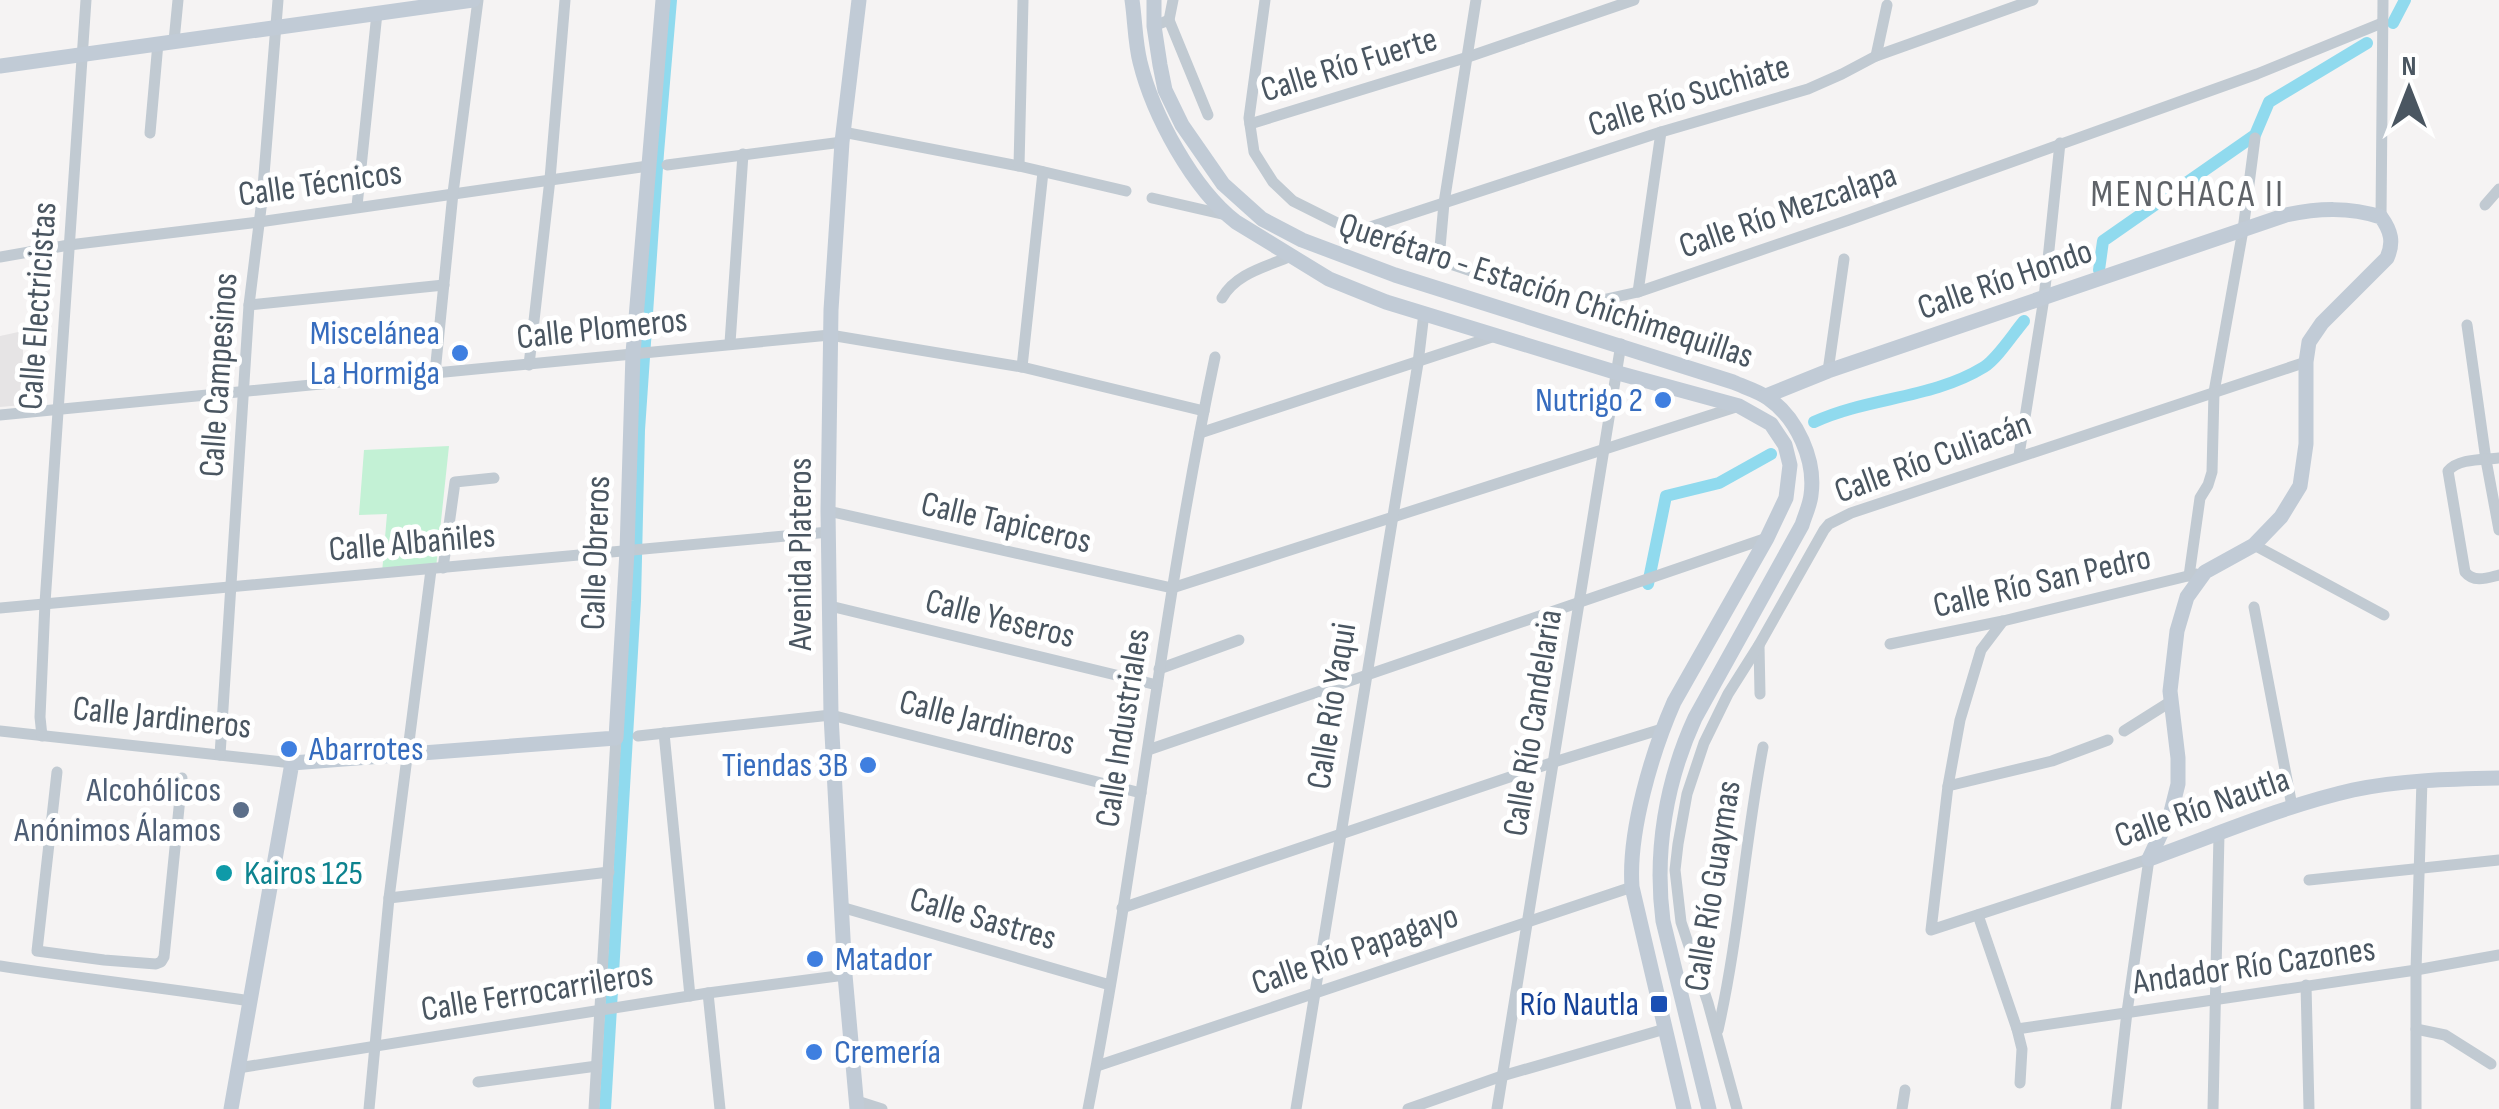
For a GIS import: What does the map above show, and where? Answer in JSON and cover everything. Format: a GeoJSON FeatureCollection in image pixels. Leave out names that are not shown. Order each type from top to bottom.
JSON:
{"type":"FeatureCollection","features":[{"type":"Feature","properties":{"kind":"street","name":"Calle Electricistas"},"geometry":{"type":"LineString","coordinates":[[42,736],[45,604],[86,0]]}},
{"type":"Feature","properties":{"kind":"street"},"geometry":{"type":"LineString","coordinates":[[150,133],[166,42],[178,0]]}},
{"type":"Feature","properties":{"kind":"street","name":"Calle Campesinos"},"geometry":{"type":"LineString","coordinates":[[220,755],[249,305],[278,0]]}},
{"type":"Feature","properties":{"kind":"street"},"geometry":{"type":"LineString","coordinates":[[0,66],[475,0],[435,373]]}},
{"type":"Feature","properties":{"kind":"street"},"geometry":{"type":"LineString","coordinates":[[529,365],[565,0]]}},
{"type":"Feature","properties":{"kind":"street","name":"Calle Obreros"},"geometry":{"type":"LineString","coordinates":[[594,1109],[604,1010],[616,738],[634,550],[648,166],[663,0]]}},
{"type":"Feature","properties":{"kind":"street","name":"Avenida Plateros"},"geometry":{"type":"LineString","coordinates":[[857,1105],[845,975],[831,715],[828,511],[830,334],[842,137],[859,0]]}},
{"type":"Feature","properties":{"kind":"street"},"geometry":{"type":"LineString","coordinates":[[1018,166],[1022,0]]}},
{"type":"Feature","properties":{"kind":"street","name":"Querétaro - Estación Chichimequillas"},"geometry":{"type":"LineString","coordinates":[[1132,0],[1140,62],[1162,122],[1190,170],[1228,215],[1329,279],[1386,302],[1739,406],[1771,424],[1784,445],[1790,465],[1786,498],[1662,729],[1644,791],[1631,872],[1684,1109]]}},
{"type":"Feature","properties":{"kind":"street","name":"Querétaro - Estación Chichimequillas"},"geometry":{"type":"LineString","coordinates":[[1154,0],[1161,23],[1166,90],[1182,125],[1222,184],[1262,219],[1302,240],[1396,275],[1733,382],[1766,396],[1784,412],[1802,440],[1810,468],[1810,502],[1802,524],[1691,725],[1678,757],[1660,847],[1662,921],[1709,1109]]}},
{"type":"Feature","properties":{"kind":"street"},"geometry":{"type":"LineString","coordinates":[[1172,0],[1161,23],[1208,116]]}},
{"type":"Feature","properties":{"kind":"street"},"geometry":{"type":"LineString","coordinates":[[1250,124],[1265,0]]}},
{"type":"Feature","properties":{"kind":"street"},"geometry":{"type":"LineString","coordinates":[[1439,259],[1476,0]]}},
{"type":"Feature","properties":{"kind":"street","name":"Calle Río Fuerte"},"geometry":{"type":"LineString","coordinates":[[1250,124],[1468,57],[1634,0]]}},
{"type":"Feature","properties":{"kind":"street","name":"Calle Río Suchiate"},"geometry":{"type":"LineString","coordinates":[[1355,232],[1808,88],[1876,56],[2032,0]]}},
{"type":"Feature","properties":{"kind":"street"},"geometry":{"type":"LineString","coordinates":[[2197,574],[2254,544],[2281,517],[2300,486],[2306,444],[2306,362],[2310,342],[2322,323],[2387,258],[2391,248],[2391,235],[2381,218],[2383,0]]}},
{"type":"Feature","properties":{"kind":"street"},"geometry":{"type":"LineString","coordinates":[[1876,56],[1887,4]]}},
{"type":"Feature","properties":{"kind":"street"},"geometry":{"type":"LineString","coordinates":[[356,206],[377,13]]}},
{"type":"Feature","properties":{"kind":"street","name":"Calle Río Mezcalapa"},"geometry":{"type":"LineString","coordinates":[[1250,124],[1254,152],[1272,182],[1293,201],[1355,232],[1504,282],[1573,301],[1593,302],[1638,292],[1850,220],[2258,74],[2382,23]]}},
{"type":"Feature","properties":{"kind":"street"},"geometry":{"type":"LineString","coordinates":[[1638,292],[1661,132]]}},
{"type":"Feature","properties":{"kind":"street"},"geometry":{"type":"LineString","coordinates":[[666,166],[842,137],[1018,166],[1126,192]]}},
{"type":"Feature","properties":{"kind":"street"},"geometry":{"type":"LineString","coordinates":[[2116,1109],[2149,859],[2171,812],[2178,784],[2170,702],[2177,631],[2197,574],[2200,498],[2212,472],[2214,392],[2255,138]]}},
{"type":"Feature","properties":{"kind":"street"},"geometry":{"type":"LineString","coordinates":[[2019,455],[2044,298],[2060,143]]}},
{"type":"Feature","properties":{"kind":"street"},"geometry":{"type":"LineString","coordinates":[[730,343],[743,154]]}},
{"type":"Feature","properties":{"kind":"street","name":"Calle Técnicos"},"geometry":{"type":"LineString","coordinates":[[0,257],[648,166]]}},
{"type":"Feature","properties":{"kind":"street"},"geometry":{"type":"LineString","coordinates":[[1022,367],[1044,172]]}},
{"type":"Feature","properties":{"kind":"street"},"geometry":{"type":"LineString","coordinates":[[2486,205],[2499,188]]}},
{"type":"Feature","properties":{"kind":"street"},"geometry":{"type":"LineString","coordinates":[[1152,198],[1228,215]]}},
{"type":"Feature","properties":{"kind":"street","name":"Calle Río Hondo"},"geometry":{"type":"LineString","coordinates":[[1766,396],[1828,371],[2286,215],[2309,210],[2355,210],[2381,218]]}},
{"type":"Feature","properties":{"kind":"street"},"geometry":{"type":"LineString","coordinates":[[1222,298],[1229,286],[1246,274],[1292,256]]}},
{"type":"Feature","properties":{"kind":"street"},"geometry":{"type":"LineString","coordinates":[[1828,371],[1844,259]]}},
{"type":"Feature","properties":{"kind":"street"},"geometry":{"type":"LineString","coordinates":[[1496,306],[1504,282]]}},
{"type":"Feature","properties":{"kind":"street"},"geometry":{"type":"LineString","coordinates":[[249,305],[444,284]]}},
{"type":"Feature","properties":{"kind":"street","name":"Calle Río Yaqui"},"geometry":{"type":"LineString","coordinates":[[1296,1109],[1424,313]]}},
{"type":"Feature","properties":{"kind":"street"},"geometry":{"type":"LineString","coordinates":[[2467,325],[2492,459],[2499,530]]}},
{"type":"Feature","properties":{"kind":"street","name":"Calle Plomeros"},"geometry":{"type":"LineString","coordinates":[[0,414],[830,334],[1022,367],[1204,411]]}},
{"type":"Feature","properties":{"kind":"street"},"geometry":{"type":"LineString","coordinates":[[1200,433],[1497,336]]}},
{"type":"Feature","properties":{"kind":"street","name":"Calle Río Candelaria"},"geometry":{"type":"LineString","coordinates":[[1498,1109],[1621,344]]}},
{"type":"Feature","properties":{"kind":"street","name":"Calle Industriales"},"geometry":{"type":"LineString","coordinates":[[1088,1109],[1172,588],[1216,357]]}},
{"type":"Feature","properties":{"kind":"street","name":"Calle Río Culiacán"},"geometry":{"type":"LineString","coordinates":[[1737,1109],[1681,922],[1675,870],[1687,794],[1704,743],[1728,694],[1824,530],[1851,513],[2306,362]]}},
{"type":"Feature","properties":{"kind":"street"},"geometry":{"type":"LineString","coordinates":[[1172,588],[1739,406]]}},
{"type":"Feature","properties":{"kind":"street"},"geometry":{"type":"LineString","coordinates":[[2492,459],[2452,465],[2448,470],[2466,572],[2478,579],[2499,575]]}},
{"type":"Feature","properties":{"kind":"street"},"geometry":{"type":"LineString","coordinates":[[369,1109],[389,898],[437,569],[455,482],[494,478]]}},
{"type":"Feature","properties":{"kind":"street","name":"Calle Tapiceros"},"geometry":{"type":"LineString","coordinates":[[828,511],[1172,588]]}},
{"type":"Feature","properties":{"kind":"street","name":"Calle Albañiles"},"geometry":{"type":"LineString","coordinates":[[0,608],[828,532]]}},
{"type":"Feature","properties":{"kind":"street"},"geometry":{"type":"LineString","coordinates":[[1148,750],[1767,538]]}},
{"type":"Feature","properties":{"kind":"street"},"geometry":{"type":"LineString","coordinates":[[2254,544],[2384,615]]}},
{"type":"Feature","properties":{"kind":"street","name":"Calle Río San Pedro"},"geometry":{"type":"LineString","coordinates":[[1890,644],[2197,574]]}},
{"type":"Feature","properties":{"kind":"street","name":"Calle Yeseros"},"geometry":{"type":"LineString","coordinates":[[830,606],[1157,685]]}},
{"type":"Feature","properties":{"kind":"street"},"geometry":{"type":"LineString","coordinates":[[2254,607],[2292,806]]}},
{"type":"Feature","properties":{"kind":"street"},"geometry":{"type":"LineString","coordinates":[[2003,621],[1981,650],[1975,667],[1948,786],[2052,761],[2108,740]]}},
{"type":"Feature","properties":{"kind":"street"},"geometry":{"type":"LineString","coordinates":[[1160,669],[1239,640]]}},
{"type":"Feature","properties":{"kind":"street"},"geometry":{"type":"LineString","coordinates":[[1759,644],[1760,694]]}},
{"type":"Feature","properties":{"kind":"street"},"geometry":{"type":"LineString","coordinates":[[2124,731],[2170,702]]}},
{"type":"Feature","properties":{"kind":"street","name":"Calle Jardineros"},"geometry":{"type":"LineString","coordinates":[[638,736],[831,715],[1141,793]]}},
{"type":"Feature","properties":{"kind":"street"},"geometry":{"type":"LineString","coordinates":[[1691,725],[1704,743]]}},
{"type":"Feature","properties":{"kind":"street"},"geometry":{"type":"LineString","coordinates":[[1122,908],[1662,729]]}},
{"type":"Feature","properties":{"kind":"street","name":"Calle Jardineros"},"geometry":{"type":"LineString","coordinates":[[0,731],[292,763],[616,738]]}},
{"type":"Feature","properties":{"kind":"street"},"geometry":{"type":"LineString","coordinates":[[664,732],[690,996]]}},
{"type":"Feature","properties":{"kind":"street","name":"Calle Río Guaymas"},"geometry":{"type":"LineString","coordinates":[[1717,1034],[1763,748]]}},
{"type":"Feature","properties":{"kind":"street"},"geometry":{"type":"LineString","coordinates":[[231,1109],[292,763]]}},
{"type":"Feature","properties":{"kind":"street"},"geometry":{"type":"LineString","coordinates":[[57,772],[37,951],[156,964],[164,957],[182,778]]}},
{"type":"Feature","properties":{"kind":"street","name":"Calle Río Nautla"},"geometry":{"type":"LineString","coordinates":[[1948,786],[1931,930],[2149,859],[2292,806],[2356,790],[2422,780],[2499,778]]}},
{"type":"Feature","properties":{"kind":"street"},"geometry":{"type":"LineString","coordinates":[[2416,1109],[2422,780]]}},
{"type":"Feature","properties":{"kind":"street"},"geometry":{"type":"LineString","coordinates":[[1669,798],[1687,794]]}},
{"type":"Feature","properties":{"kind":"street"},"geometry":{"type":"LineString","coordinates":[[2213,1109],[2220,834]]}},
{"type":"Feature","properties":{"kind":"street"},"geometry":{"type":"LineString","coordinates":[[2309,880],[2499,860]]}},
{"type":"Feature","properties":{"kind":"street"},"geometry":{"type":"LineString","coordinates":[[389,898],[609,872]]}},
{"type":"Feature","properties":{"kind":"street","name":"Calle Río Papagayo"},"geometry":{"type":"LineString","coordinates":[[1096,1066],[1632,887]]}},
{"type":"Feature","properties":{"kind":"street","name":"Calle Sastres"},"geometry":{"type":"LineString","coordinates":[[842,906],[1110,985]]}},
{"type":"Feature","properties":{"kind":"street"},"geometry":{"type":"LineString","coordinates":[[1978,915],[2017,1029],[2022,1049],[2020,1083]]}},
{"type":"Feature","properties":{"kind":"street","name":"Andador Río Cazones"},"geometry":{"type":"LineString","coordinates":[[2017,1029],[2499,955]]}},
{"type":"Feature","properties":{"kind":"street"},"geometry":{"type":"LineString","coordinates":[[87,980],[89,958]]}},
{"type":"Feature","properties":{"kind":"street"},"geometry":{"type":"LineString","coordinates":[[102,982],[104,960]]}},
{"type":"Feature","properties":{"kind":"street"},"geometry":{"type":"LineString","coordinates":[[0,966],[250,1001]]}},
{"type":"Feature","properties":{"kind":"street","name":"Calle Ferrocarrileros"},"geometry":{"type":"LineString","coordinates":[[238,1068],[845,975]]}},
{"type":"Feature","properties":{"kind":"street"},"geometry":{"type":"LineString","coordinates":[[2306,986],[2309,1109]]}},
{"type":"Feature","properties":{"kind":"street"},"geometry":{"type":"LineString","coordinates":[[708,993],[720,1109]]}},
{"type":"Feature","properties":{"kind":"street"},"geometry":{"type":"LineString","coordinates":[[2416,1029],[2445,1035],[2491,1064]]}},
{"type":"Feature","properties":{"kind":"street"},"geometry":{"type":"LineString","coordinates":[[1408,1109],[1502,1076],[1666,1030]]}},
{"type":"Feature","properties":{"kind":"street"},"geometry":{"type":"LineString","coordinates":[[478,1082],[597,1066]]}},
{"type":"Feature","properties":{"kind":"street"},"geometry":{"type":"LineString","coordinates":[[1902,1109],[1905,1090]]}},
{"type":"Feature","properties":{"kind":"street"},"geometry":{"type":"LineString","coordinates":[[857,1105],[882,1109]]}},
{"type":"Feature","properties":{"kind":"shaded area"},"geometry":{"type":"Polygon","coordinates":[[[23,331],[23,405],[0,407],[0,336],[23,331]]]}},
{"type":"Feature","properties":{"kind":"green space"},"geometry":{"type":"Polygon","coordinates":[[[449,446],[436,568],[382,573],[387,514],[359,515],[364,450],[449,446]]]}},
{"type":"Feature","properties":{"kind":"waterway"},"geometry":{"type":"LineString","coordinates":[[605,1109],[635,601],[639,430],[671,0]]}},
{"type":"Feature","properties":{"kind":"waterway"},"geometry":{"type":"LineString","coordinates":[[2393,23],[2405,0]]}},
{"type":"Feature","properties":{"kind":"waterway"},"geometry":{"type":"LineString","coordinates":[[2099,270],[2103,241],[2255,135],[2269,102],[2367,43]]}},
{"type":"Feature","properties":{"kind":"waterway"},"geometry":{"type":"LineString","coordinates":[[1814,422],[1964,378],[1989,363],[2024,321]]}},
{"type":"Feature","properties":{"kind":"waterway"},"geometry":{"type":"LineString","coordinates":[[1648,584],[1666,496],[1719,483],[1771,454]]}},
{"type":"Feature","properties":{"kind":"place","name":"Miscelánea La Hormiga"},"geometry":{"type":"Point","coordinates":[460,353]}},
{"type":"Feature","properties":{"kind":"place","name":"Nutrigo 2"},"geometry":{"type":"Point","coordinates":[1663,400]}},
{"type":"Feature","properties":{"kind":"place","name":"Abarrotes"},"geometry":{"type":"Point","coordinates":[289,749]}},
{"type":"Feature","properties":{"kind":"place","name":"Tiendas 3B"},"geometry":{"type":"Point","coordinates":[868,765]}},
{"type":"Feature","properties":{"kind":"place","name":"Alcohólicos Anónimos Álamos"},"geometry":{"type":"Point","coordinates":[241,810]}},
{"type":"Feature","properties":{"kind":"place","name":"Kairos 125"},"geometry":{"type":"Point","coordinates":[224,873]}},
{"type":"Feature","properties":{"kind":"place","name":"Matador"},"geometry":{"type":"Point","coordinates":[815,959]}},
{"type":"Feature","properties":{"kind":"place","name":"Río Nautla"},"geometry":{"type":"Point","coordinates":[1659,1004]}},
{"type":"Feature","properties":{"kind":"place","name":"Cremería"},"geometry":{"type":"Point","coordinates":[814,1052]}},
{"type":"Feature","properties":{"kind":"district","name":"MENCHACA II"},"geometry":{"type":"Point","coordinates":[2188,194]}}]}
